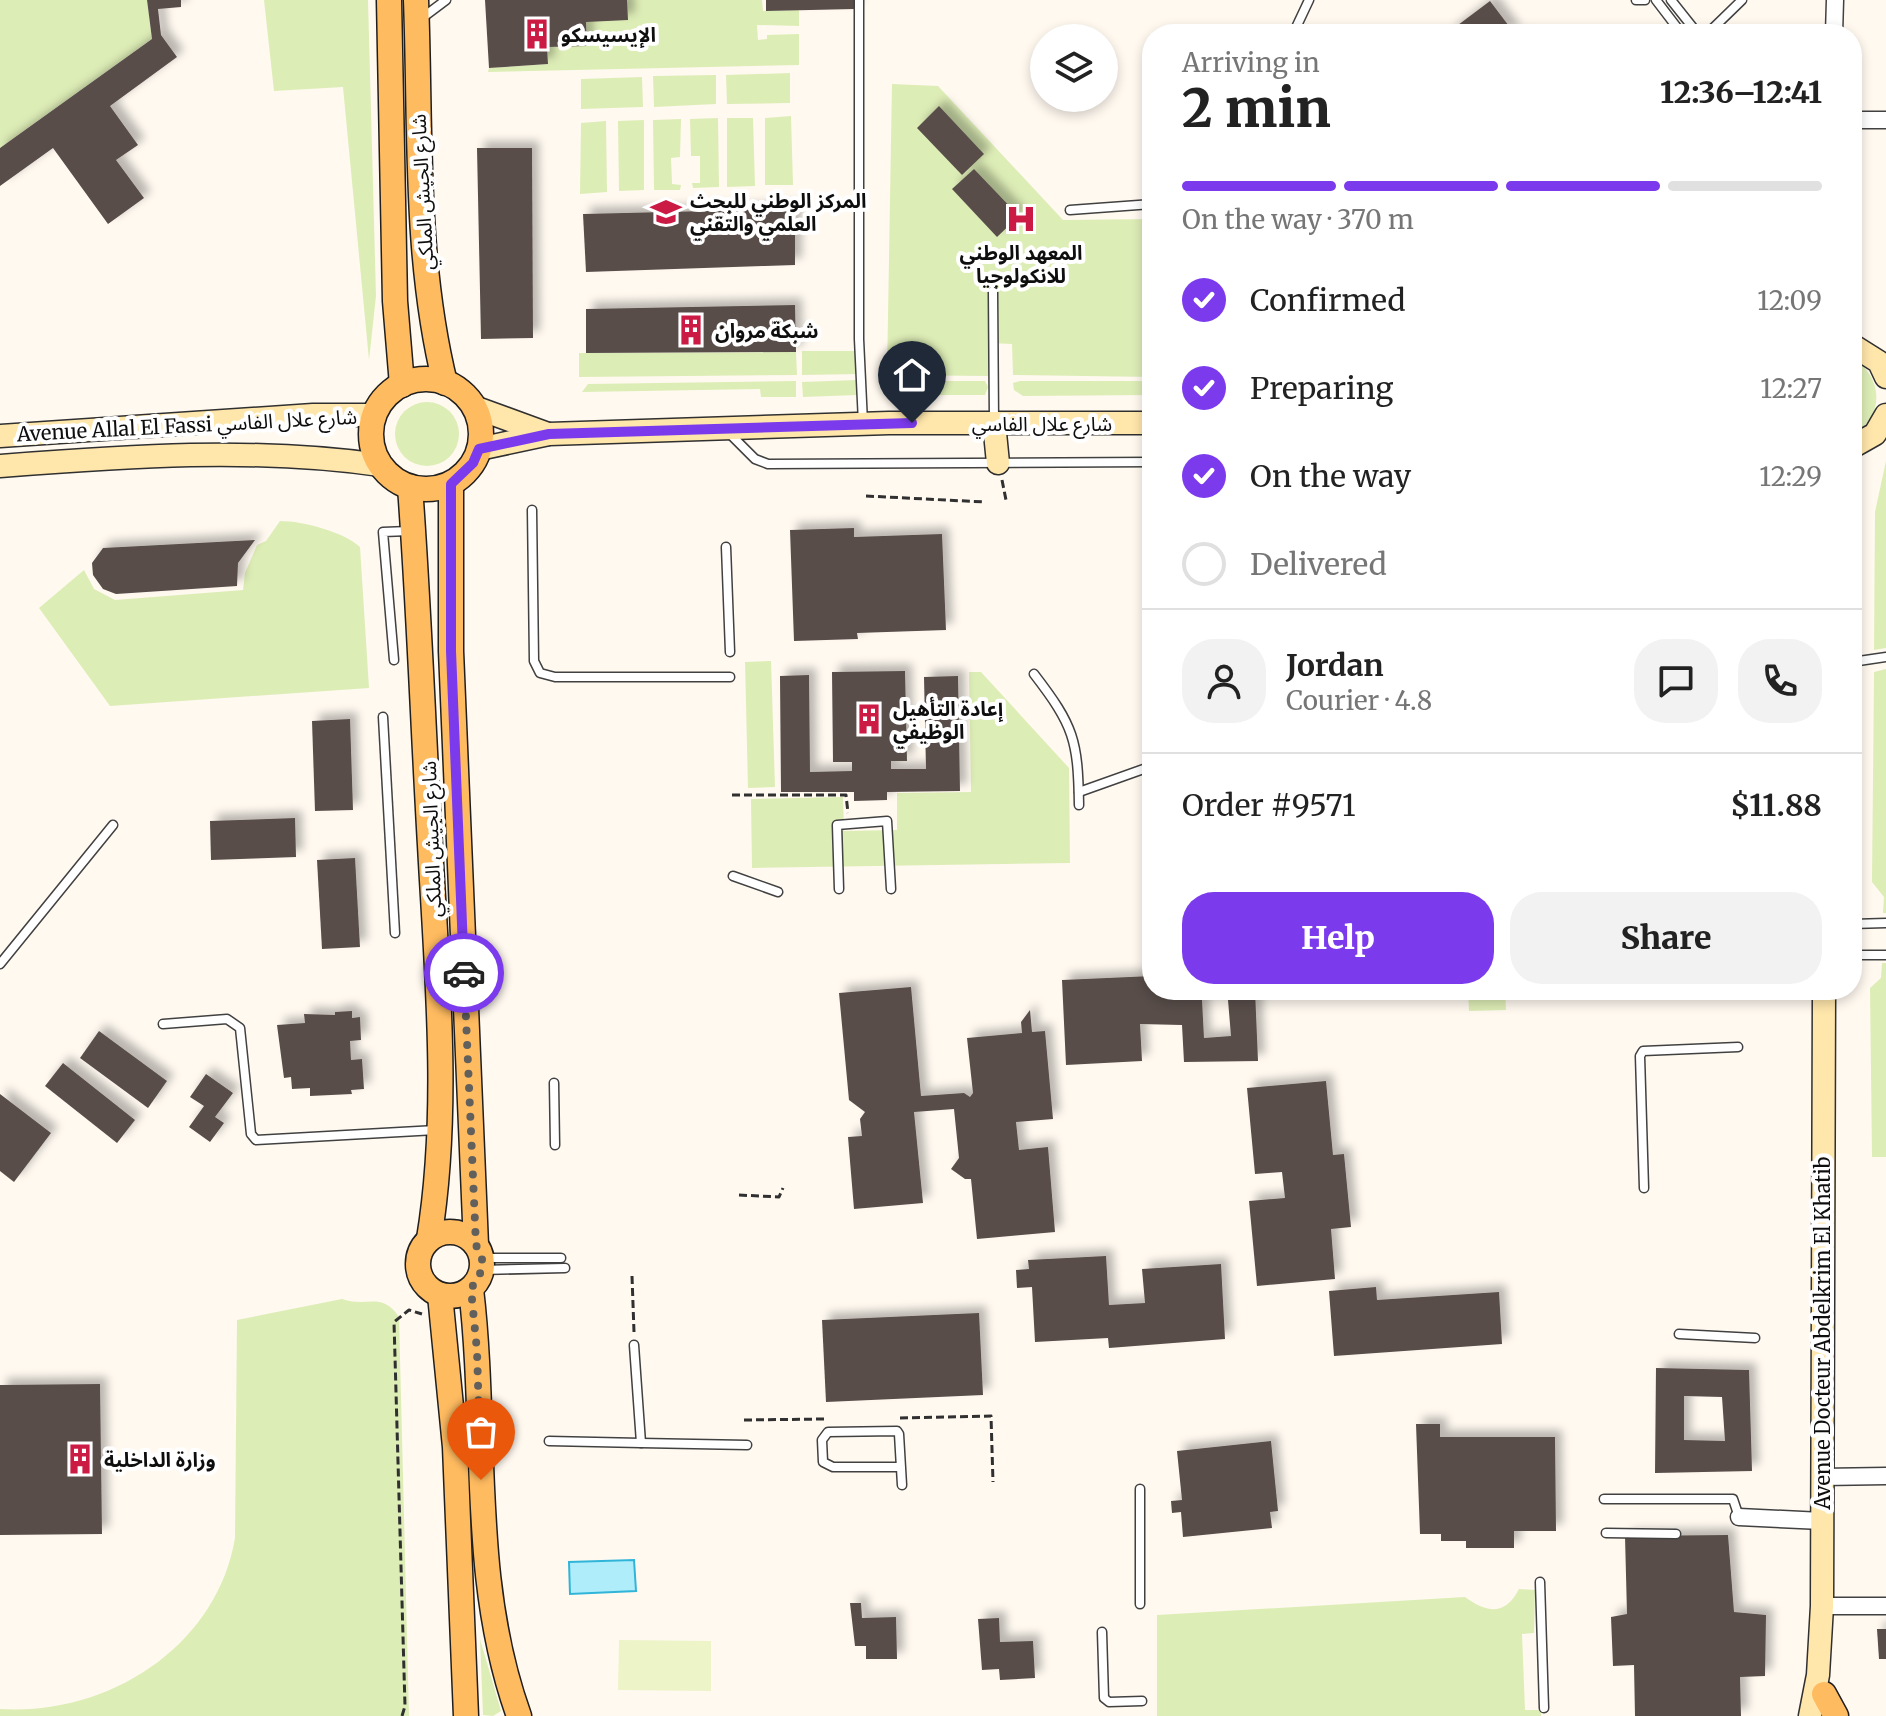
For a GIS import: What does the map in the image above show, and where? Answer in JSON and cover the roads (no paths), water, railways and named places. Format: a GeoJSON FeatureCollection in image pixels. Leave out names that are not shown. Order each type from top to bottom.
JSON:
{"type":"FeatureCollection","features":[{"type":"Feature","properties":{"kind":"main road","name":"شارع الجيش الملكي"},"geometry":{"type":"LineString","coordinates":[[389,0],[395,301],[402,385]]}},
{"type":"Feature","properties":{"kind":"main road","name":"شارع الجيش الملكي"},"geometry":{"type":"LineString","coordinates":[[416,0],[423,247],[428,299],[445,383]]}},
{"type":"Feature","properties":{"kind":"main road"},"geometry":{"type":"LineString","coordinates":[[423,379],[445,383],[466,397],[474,407],[479,421],[479,449],[473,463],[451,484],[424,490],[410,487],[393,479],[380,465],[371,432],[374,415],[381,402],[402,385],[423,379]]}},
{"type":"Feature","properties":{"kind":"main road","name":"شارع الجيش الملكي"},"geometry":{"type":"LineString","coordinates":[[451,484],[451,651],[478,1266],[482,1537],[491,1604],[519,1716]]}},
{"type":"Feature","properties":{"kind":"main road","name":"شارع الجيش الملكي"},"geometry":{"type":"LineString","coordinates":[[410,487],[436,953],[437,1180],[429,1239]]}},
{"type":"Feature","properties":{"kind":"main road"},"geometry":{"type":"LineString","coordinates":[[450,1231],[461,1233],[478,1266],[462,1295],[440,1295],[421,1279],[418,1257],[429,1239],[450,1231]]}},
{"type":"Feature","properties":{"kind":"main road"},"geometry":{"type":"LineString","coordinates":[[440,1295],[455,1447],[466,1716]]}},
{"type":"Feature","properties":{"kind":"main road"},"geometry":{"type":"LineString","coordinates":[[1823,1695],[1836,1716]]}},
{"type":"Feature","properties":{"kind":"street"},"geometry":{"type":"LineString","coordinates":[[1834,24],[1835,0]]}},
{"type":"Feature","properties":{"kind":"street"},"geometry":{"type":"LineString","coordinates":[[1862,120],[1886,120]]}},
{"type":"Feature","properties":{"kind":"street"},"geometry":{"type":"LineString","coordinates":[[1862,347],[1886,350]]}},
{"type":"Feature","properties":{"kind":"street"},"geometry":{"type":"LineString","coordinates":[[1862,350],[1879,362],[1886,377]]}},
{"type":"Feature","properties":{"kind":"street","name":"شارع علال الفاسي"},"geometry":{"type":"LineString","coordinates":[[474,407],[549,434]]}},
{"type":"Feature","properties":{"kind":"street","name":"Avenue Allal El Fassi شارع علال الفاسي"},"geometry":{"type":"LineString","coordinates":[[0,436],[313,415],[374,415]]}},
{"type":"Feature","properties":{"kind":"street"},"geometry":{"type":"LineString","coordinates":[[1862,442],[1875,434],[1886,415]]}},
{"type":"Feature","properties":{"kind":"street"},"geometry":{"type":"LineString","coordinates":[[994,423],[998,463]]}},
{"type":"Feature","properties":{"kind":"street","name":"شارع علال الفاسي"},"geometry":{"type":"LineString","coordinates":[[479,449],[549,434],[863,424],[1142,423]]}},
{"type":"Feature","properties":{"kind":"street","name":"Avenue Allal El Fassi شارع علال الفاسي"},"geometry":{"type":"LineString","coordinates":[[0,466],[249,453],[315,456],[380,465]]}},
{"type":"Feature","properties":{"kind":"street","name":"Avenue Docteur Abdelkrim El Khatib"},"geometry":{"type":"LineString","coordinates":[[1810,1716],[1823,1695],[1824,1000]]}},
{"type":"Feature","properties":{"kind":"street"},"geometry":{"type":"LineString","coordinates":[[1822,1477],[1886,1476]]}},
{"type":"Feature","properties":{"kind":"street"},"geometry":{"type":"LineString","coordinates":[[1739,1517],[1822,1521]]}},
{"type":"Feature","properties":{"kind":"street"},"geometry":{"type":"LineString","coordinates":[[1822,1606],[1886,1606]]}},
{"type":"Feature","properties":{"kind":"lane"},"geometry":{"type":"LineString","coordinates":[[417,26],[431,8],[446,0]]}},
{"type":"Feature","properties":{"kind":"lane"},"geometry":{"type":"LineString","coordinates":[[859,0],[859,339],[863,424]]}},
{"type":"Feature","properties":{"kind":"lane"},"geometry":{"type":"LineString","coordinates":[[1298,24],[1309,0]]}},
{"type":"Feature","properties":{"kind":"lane"},"geometry":{"type":"LineString","coordinates":[[1636,0],[1645,0]]}},
{"type":"Feature","properties":{"kind":"lane"},"geometry":{"type":"LineString","coordinates":[[1656,0],[1674,24]]}},
{"type":"Feature","properties":{"kind":"lane"},"geometry":{"type":"LineString","coordinates":[[1671,0],[1690,24]]}},
{"type":"Feature","properties":{"kind":"lane"},"geometry":{"type":"LineString","coordinates":[[1717,24],[1742,0]]}},
{"type":"Feature","properties":{"kind":"lane"},"geometry":{"type":"LineString","coordinates":[[1070,210],[1142,205]]}},
{"type":"Feature","properties":{"kind":"lane"},"geometry":{"type":"LineString","coordinates":[[993,292],[994,423]]}},
{"type":"Feature","properties":{"kind":"lane"},"geometry":{"type":"LineString","coordinates":[[724,428],[755,459],[768,464],[1142,462]]}},
{"type":"Feature","properties":{"kind":"lane"},"geometry":{"type":"LineString","coordinates":[[532,510],[534,661],[540,673],[555,677],[730,677]]}},
{"type":"Feature","properties":{"kind":"lane"},"geometry":{"type":"LineString","coordinates":[[394,660],[383,532],[414,530]]}},
{"type":"Feature","properties":{"kind":"lane"},"geometry":{"type":"LineString","coordinates":[[726,547],[730,652]]}},
{"type":"Feature","properties":{"kind":"lane"},"geometry":{"type":"LineString","coordinates":[[1862,661],[1886,657]]}},
{"type":"Feature","properties":{"kind":"lane"},"geometry":{"type":"LineString","coordinates":[[1034,674],[1065,715],[1078,749],[1079,805]]}},
{"type":"Feature","properties":{"kind":"lane"},"geometry":{"type":"LineString","coordinates":[[383,717],[395,933]]}},
{"type":"Feature","properties":{"kind":"lane"},"geometry":{"type":"LineString","coordinates":[[1079,792],[1142,770]]}},
{"type":"Feature","properties":{"kind":"lane"},"geometry":{"type":"LineString","coordinates":[[839,889],[837,825],[887,821],[891,889]]}},
{"type":"Feature","properties":{"kind":"lane"},"geometry":{"type":"LineString","coordinates":[[0,964],[113,825]]}},
{"type":"Feature","properties":{"kind":"lane"},"geometry":{"type":"LineString","coordinates":[[733,876],[778,892]]}},
{"type":"Feature","properties":{"kind":"lane"},"geometry":{"type":"LineString","coordinates":[[1862,924],[1886,923]]}},
{"type":"Feature","properties":{"kind":"lane"},"geometry":{"type":"LineString","coordinates":[[1862,955],[1886,955]]}},
{"type":"Feature","properties":{"kind":"lane"},"geometry":{"type":"LineString","coordinates":[[163,1024],[236,1021],[240,1028],[251,1134],[256,1140],[438,1130]]}},
{"type":"Feature","properties":{"kind":"lane"},"geometry":{"type":"LineString","coordinates":[[1644,1188],[1640,1056],[1643,1051],[1738,1047]]}},
{"type":"Feature","properties":{"kind":"lane"},"geometry":{"type":"LineString","coordinates":[[554,1083],[555,1145]]}},
{"type":"Feature","properties":{"kind":"lane"},"geometry":{"type":"LineString","coordinates":[[478,1266],[561,1258]]}},
{"type":"Feature","properties":{"kind":"lane"},"geometry":{"type":"LineString","coordinates":[[478,1266],[565,1268]]}},
{"type":"Feature","properties":{"kind":"lane"},"geometry":{"type":"LineString","coordinates":[[1679,1334],[1755,1338]]}},
{"type":"Feature","properties":{"kind":"lane"},"geometry":{"type":"LineString","coordinates":[[634,1345],[641,1443]]}},
{"type":"Feature","properties":{"kind":"lane"},"geometry":{"type":"LineString","coordinates":[[901,1467],[833,1467],[823,1462],[822,1440],[828,1432],[893,1429],[899,1434],[901,1467],[902,1485]]}},
{"type":"Feature","properties":{"kind":"lane"},"geometry":{"type":"LineString","coordinates":[[549,1441],[747,1445]]}},
{"type":"Feature","properties":{"kind":"lane"},"geometry":{"type":"LineString","coordinates":[[1140,1489],[1140,1604]]}},
{"type":"Feature","properties":{"kind":"lane"},"geometry":{"type":"LineString","coordinates":[[1604,1499],[1733,1499],[1739,1517]]}},
{"type":"Feature","properties":{"kind":"lane"},"geometry":{"type":"LineString","coordinates":[[1606,1533],[1676,1534]]}},
{"type":"Feature","properties":{"kind":"lane"},"geometry":{"type":"LineString","coordinates":[[1540,1582],[1544,1708]]}},
{"type":"Feature","properties":{"kind":"lane"},"geometry":{"type":"LineString","coordinates":[[1102,1632],[1104,1698],[1109,1702],[1142,1701]]}},
{"type":"Feature","properties":{"kind":"water"},"geometry":{"type":"Polygon","coordinates":[[[634,1560],[636,1591],[570,1594],[569,1562],[634,1560]]]}},
{"type":"Feature","properties":{"kind":"place","name":"اﻹيسيسكو"},"geometry":{"type":"Point","coordinates":[537,34]}},
{"type":"Feature","properties":{"kind":"place","name":"المركز الوطني للبحث العلمي والتقني"},"geometry":{"type":"Point","coordinates":[666,212]}},
{"type":"Feature","properties":{"kind":"place","name":"المعهد الوطني للانكولوجيا"},"geometry":{"type":"Point","coordinates":[1021,219]}},
{"type":"Feature","properties":{"kind":"place","name":"شبكة مروان"},"geometry":{"type":"Point","coordinates":[691,330]}},
{"type":"Feature","properties":{"kind":"place","name":"إعادة التأهيل الوظيفي"},"geometry":{"type":"Point","coordinates":[869,719]}},
{"type":"Feature","properties":{"kind":"place","name":"وزارة الداخلية"},"geometry":{"type":"Point","coordinates":[80,1459]}}]}
